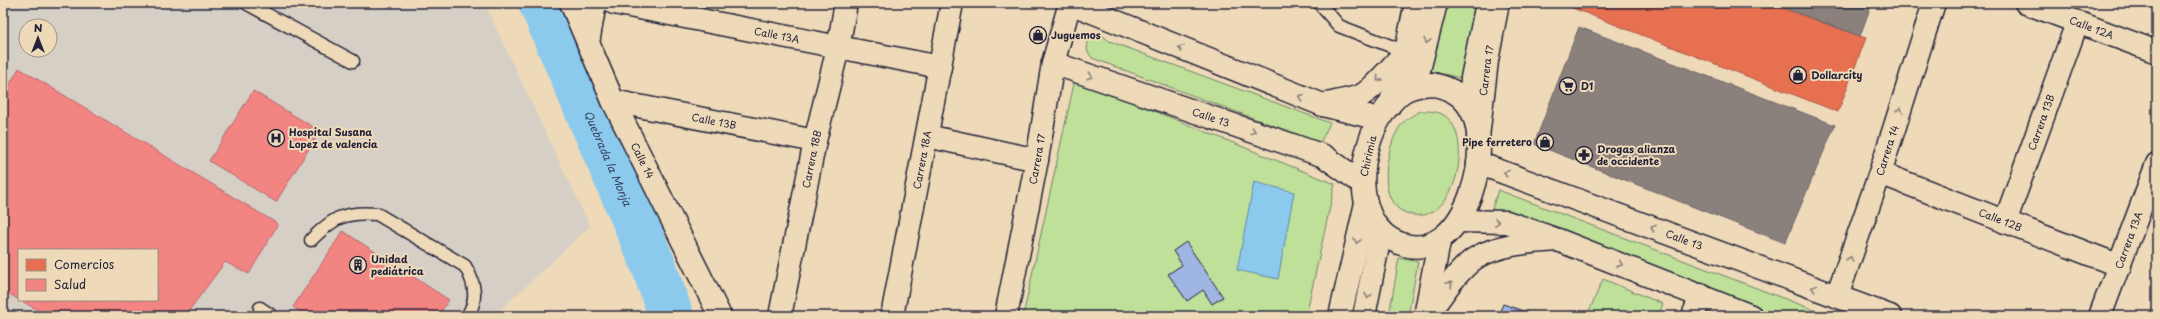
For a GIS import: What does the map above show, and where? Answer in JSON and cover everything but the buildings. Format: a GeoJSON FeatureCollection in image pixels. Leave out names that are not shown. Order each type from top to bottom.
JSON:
{"type":"FeatureCollection","features":[{"type":"Feature","properties":{"kind":"street","name":"Calle 14"},"geometry":{"type":"LineString","coordinates":[[571,3],[613,101],[720,316]]}},
{"type":"Feature","properties":{"kind":"street"},"geometry":{"type":"LineString","coordinates":[[588,43],[595,3]]}},
{"type":"Feature","properties":{"kind":"street","name":"Calle 13A"},"geometry":{"type":"LineString","coordinates":[[614,3],[940,67]]}},
{"type":"Feature","properties":{"kind":"street","name":"Carrera 18B"},"geometry":{"type":"LineString","coordinates":[[780,316],[815,141],[838,48],[846,3]]}},
{"type":"Feature","properties":{"kind":"street","name":"Carrera 18A"},"geometry":{"type":"LineString","coordinates":[[892,316],[952,3]]}},
{"type":"Feature","properties":{"kind":"street"},"geometry":{"type":"LineString","coordinates":[[1070,3],[1323,105],[1384,112],[1406,52],[1416,3]]}},
{"type":"Feature","properties":{"kind":"street","name":"Carrera 17"},"geometry":{"type":"LineString","coordinates":[[1006,316],[1037,160],[1053,63],[1070,3]]}},
{"type":"Feature","properties":{"kind":"street"},"geometry":{"type":"LineString","coordinates":[[1415,86],[1436,3]]}},
{"type":"Feature","properties":{"kind":"street","name":"Carrera 17"},"geometry":{"type":"LineString","coordinates":[[1470,107],[1472,78],[1487,3]]}},
{"type":"Feature","properties":{"kind":"street","name":"Carrera 17"},"geometry":{"type":"LineString","coordinates":[[1478,138],[1487,60],[1498,3]]}},
{"type":"Feature","properties":{"kind":"street","name":"Carrera 14"},"geometry":{"type":"LineString","coordinates":[[1837,296],[1880,173],[1934,3]]}},
{"type":"Feature","properties":{"kind":"street","name":"Calle 12A"},"geometry":{"type":"LineString","coordinates":[[2026,3],[2157,52]]}},
{"type":"Feature","properties":{"kind":"street","name":"Carrera 13B"},"geometry":{"type":"LineString","coordinates":[[2005,222],[2077,23]]}},
{"type":"Feature","properties":{"kind":"street"},"geometry":{"type":"LineString","coordinates":[[1323,105],[1361,95],[1376,84],[1390,67],[1406,52]]}},
{"type":"Feature","properties":{"kind":"street","name":"Calle 13"},"geometry":{"type":"LineString","coordinates":[[1053,63],[1324,156],[1364,193]]}},
{"type":"Feature","properties":{"kind":"street","name":"Chirimia"},"geometry":{"type":"LineString","coordinates":[[1340,316],[1364,193],[1370,141],[1384,112],[1401,93],[1415,86],[1432,84],[1454,91],[1470,107],[1477,124],[1478,138],[1478,163],[1472,190],[1458,221],[1439,242]]}},
{"type":"Feature","properties":{"kind":"street","name":"Calle 13B"},"geometry":{"type":"LineString","coordinates":[[613,101],[815,141]]}},
{"type":"Feature","properties":{"kind":"street"},"geometry":{"type":"LineString","coordinates":[[927,136],[1037,160]]}},
{"type":"Feature","properties":{"kind":"street","name":"Calle 13"},"geometry":{"type":"LineString","coordinates":[[1478,163],[1890,316]]}},
{"type":"Feature","properties":{"kind":"street","name":"Carrera 13A"},"geometry":{"type":"LineString","coordinates":[[2100,316],[2157,164]]}},
{"type":"Feature","properties":{"kind":"street","name":"Calle 12B"},"geometry":{"type":"LineString","coordinates":[[1880,173],[2120,266]]}},
{"type":"Feature","properties":{"kind":"street"},"geometry":{"type":"LineString","coordinates":[[1364,193],[1371,219],[1390,240],[1403,245],[1418,246],[1439,242],[1426,316]]}},
{"type":"Feature","properties":{"kind":"street"},"geometry":{"type":"LineString","coordinates":[[1458,221],[1507,222],[1701,295],[1751,316]]}},
{"type":"Feature","properties":{"kind":"street"},"geometry":{"type":"LineString","coordinates":[[1364,316],[1381,230]]}},
{"type":"Feature","properties":{"kind":"street"},"geometry":{"type":"LineString","coordinates":[[1426,316],[1447,287],[1474,260],[1493,251],[1519,243],[1558,240]]}},
{"type":"Feature","properties":{"kind":"street"},"geometry":{"type":"LineString","coordinates":[[1693,316],[1701,295]]}},
{"type":"Feature","properties":{"kind":"lane"},"geometry":{"type":"LineString","coordinates":[[246,3],[353,60]]}},
{"type":"Feature","properties":{"kind":"lane"},"geometry":{"type":"LineString","coordinates":[[1319,3],[1339,26],[1406,52]]}},
{"type":"Feature","properties":{"kind":"lane"},"geometry":{"type":"LineString","coordinates":[[311,240],[328,223],[343,215],[360,212],[377,214],[465,266],[471,276],[474,289],[473,301],[467,316]]}},
{"type":"Feature","properties":{"kind":"lane"},"geometry":{"type":"LineString","coordinates":[[260,308],[272,316]]}},
{"type":"Feature","properties":{"kind":"shaded area","name":"Hospital Susana Lopez de valencia"},"geometry":{"type":"Polygon","coordinates":[[[3,3],[484,3],[590,226],[494,316],[3,316],[3,3]]]}},
{"type":"Feature","properties":{"kind":"green space"},"geometry":{"type":"Polygon","coordinates":[[[1445,3],[1481,3],[1465,79],[1430,71],[1445,3]]]}},
{"type":"Feature","properties":{"kind":"green space"},"geometry":{"type":"Polygon","coordinates":[[[1103,36],[1109,41],[1330,123],[1320,143],[1092,58],[1087,50],[1088,42],[1092,38],[1103,36]]]}},
{"type":"Feature","properties":{"kind":"green space"},"geometry":{"type":"Polygon","coordinates":[[[1075,79],[1335,184],[1306,316],[1023,316],[1075,79]]]}},
{"type":"Feature","properties":{"kind":"green space"},"geometry":{"type":"Polygon","coordinates":[[[1421,111],[1442,114],[1453,124],[1458,140],[1459,158],[1456,177],[1449,195],[1438,208],[1423,215],[1406,213],[1396,207],[1390,197],[1387,186],[1386,172],[1391,146],[1401,125],[1413,115],[1421,111]]]}},
{"type":"Feature","properties":{"kind":"green space"},"geometry":{"type":"Polygon","coordinates":[[[1498,190],[1830,316],[1777,316],[1492,209],[1498,190]]]}},
{"type":"Feature","properties":{"kind":"green space"},"geometry":{"type":"Polygon","coordinates":[[[1399,258],[1418,262],[1408,316],[1389,316],[1399,258]]]}},
{"type":"Feature","properties":{"kind":"green space"},"geometry":{"type":"Polygon","coordinates":[[[1603,279],[1663,304],[1658,316],[1587,316],[1603,279]]]}},
{"type":"Feature","properties":{"kind":"water"},"geometry":{"type":"Polygon","coordinates":[[[1254,182],[1294,192],[1278,279],[1237,270],[1254,182]]]}},
{"type":"Feature","properties":{"kind":"waterway","name":"Quebrada la Monja"},"geometry":{"type":"LineString","coordinates":[[541,3],[653,264],[671,316]]}},
{"type":"Feature","properties":{"kind":"place","name":"Juguemos"},"geometry":{"type":"Point","coordinates":[1038,35]}},
{"type":"Feature","properties":{"kind":"place","name":"Dollarcity"},"geometry":{"type":"Point","coordinates":[1798,75]}},
{"type":"Feature","properties":{"kind":"place","name":"D1"},"geometry":{"type":"Point","coordinates":[1568,86]}},
{"type":"Feature","properties":{"kind":"place","name":"Hospital Susana Lopez de valencia"},"geometry":{"type":"Point","coordinates":[276,138]}},
{"type":"Feature","properties":{"kind":"place","name":"Pipe ferretero"},"geometry":{"type":"Point","coordinates":[1545,142]}},
{"type":"Feature","properties":{"kind":"place","name":"Drogas alianza de occidente"},"geometry":{"type":"Point","coordinates":[1584,155]}},
{"type":"Feature","properties":{"kind":"place","name":"Unidad pediátrica"},"geometry":{"type":"Point","coordinates":[358,265]}}]}
